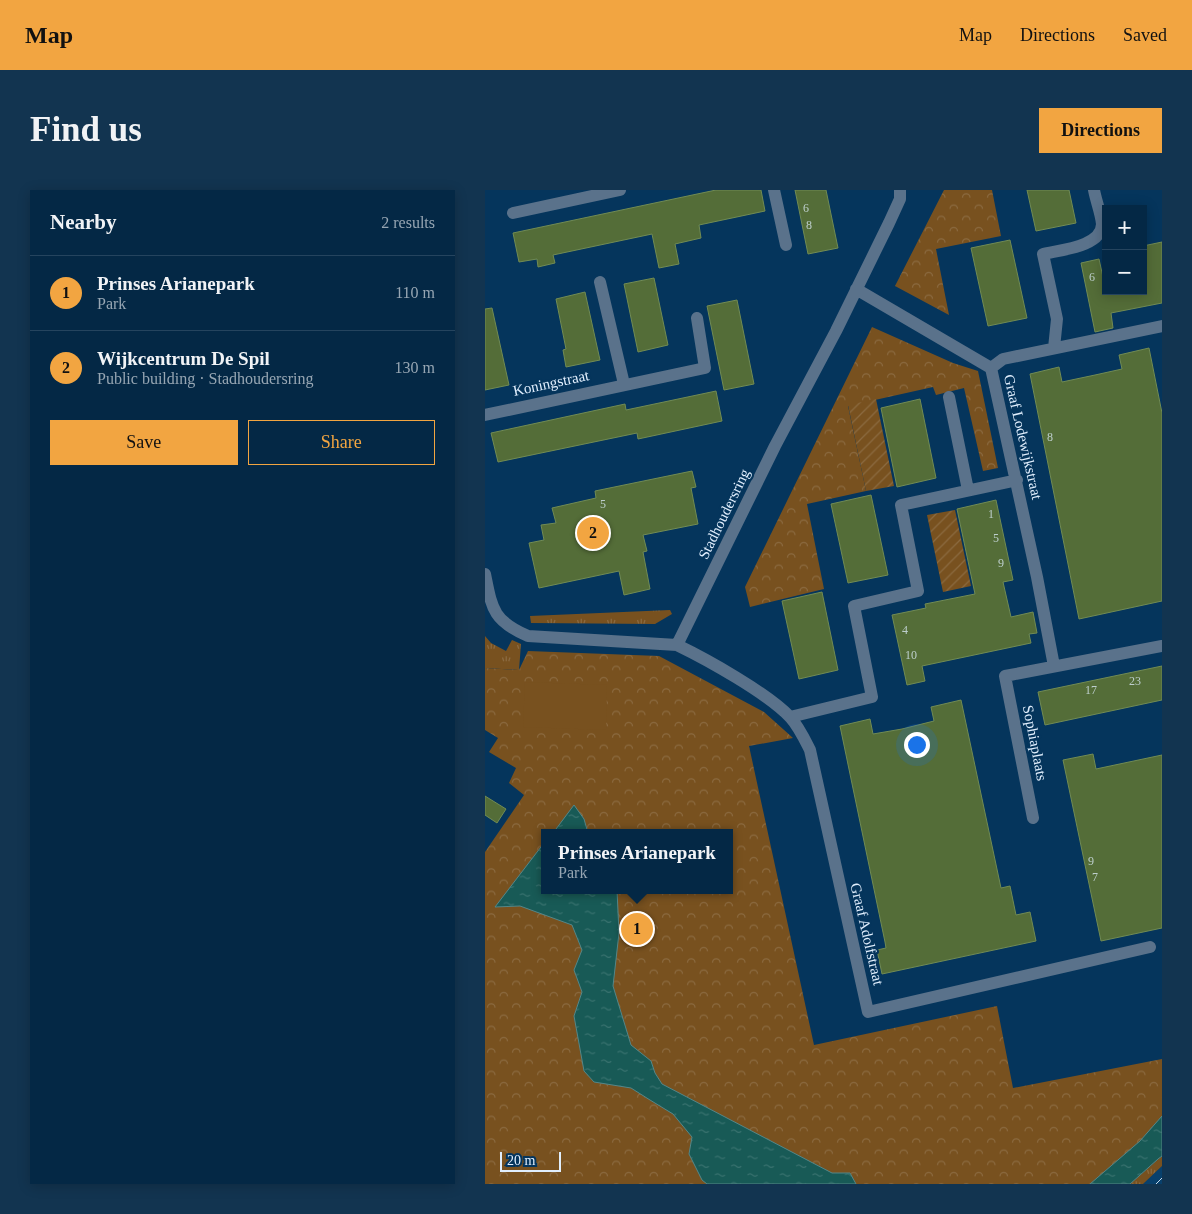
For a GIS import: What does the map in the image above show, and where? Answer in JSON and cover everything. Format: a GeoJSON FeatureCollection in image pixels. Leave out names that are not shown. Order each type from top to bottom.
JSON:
{"type":"FeatureCollection","features":[{"type":"Feature","properties":{"kind":"street"},"geometry":{"type":"LineString","coordinates":[[513,213],[620,190]]}},
{"type":"Feature","properties":{"kind":"street"},"geometry":{"type":"LineString","coordinates":[[774,190],[786,245]]}},
{"type":"Feature","properties":{"kind":"street","name":"Stadhoudersring"},"geometry":{"type":"LineString","coordinates":[[677,645],[775,446],[889,224],[900,199],[900,190]]}},
{"type":"Feature","properties":{"kind":"street"},"geometry":{"type":"LineString","coordinates":[[1054,348],[1057,320],[1043,254],[1087,245],[1099,232],[1102,226],[1094,190]]}},
{"type":"Feature","properties":{"kind":"street"},"geometry":{"type":"LineString","coordinates":[[600,282],[624,384]]}},
{"type":"Feature","properties":{"kind":"street","name":"Graaf Lodewijkstraat"},"geometry":{"type":"LineString","coordinates":[[856,290],[991,368],[1017,480],[1054,666]]}},
{"type":"Feature","properties":{"kind":"street","name":"Koningstraat"},"geometry":{"type":"LineString","coordinates":[[485,415],[705,368],[697,318]]}},
{"type":"Feature","properties":{"kind":"street"},"geometry":{"type":"LineString","coordinates":[[991,368],[1003,359],[1162,326]]}},
{"type":"Feature","properties":{"kind":"street"},"geometry":{"type":"LineString","coordinates":[[949,397],[968,490]]}},
{"type":"Feature","properties":{"kind":"street"},"geometry":{"type":"LineString","coordinates":[[790,717],[871,697],[854,606],[918,591],[901,505],[1017,480]]}},
{"type":"Feature","properties":{"kind":"street"},"geometry":{"type":"LineString","coordinates":[[485,574],[495,613],[510,628],[528,636],[677,645]]}},
{"type":"Feature","properties":{"kind":"street","name":"Graaf Adolfstraat"},"geometry":{"type":"LineString","coordinates":[[677,645],[722,670],[769,700],[790,717],[800,730],[810,750],[868,1012],[1150,948]]}},
{"type":"Feature","properties":{"kind":"street"},"geometry":{"type":"LineString","coordinates":[[1054,666],[1162,646]]}},
{"type":"Feature","properties":{"kind":"street","name":"Sophiaplaats"},"geometry":{"type":"LineString","coordinates":[[1033,818],[1005,676],[1054,666]]}},
{"type":"Feature","properties":{"kind":"shaded area"},"geometry":{"type":"Polygon","coordinates":[[[1162,1166],[1162,1184],[1143,1184],[1162,1166]]]}},
{"type":"Feature","properties":{"kind":"green space"},"geometry":{"type":"Polygon","coordinates":[[[944,190],[992,190],[1001,236],[936,249],[949,315],[895,286],[944,190]]]}},
{"type":"Feature","properties":{"kind":"green space"},"geometry":{"type":"Polygon","coordinates":[[[872,327],[953,363],[978,371],[998,468],[983,471],[964,388],[936,395],[933,387],[848,406],[866,491],[807,504],[824,589],[750,607],[745,587],[872,327]]]}},
{"type":"Feature","properties":{"kind":"green space"},"geometry":{"type":"Polygon","coordinates":[[[876,399],[894,486],[866,491],[848,405],[876,399]]]}},
{"type":"Feature","properties":{"kind":"green space"},"geometry":{"type":"Polygon","coordinates":[[[955,510],[971,586],[943,592],[927,515],[955,510]]]}},
{"type":"Feature","properties":{"kind":"green space"},"geometry":{"type":"Polygon","coordinates":[[[670,610],[672,614],[655,624],[531,623],[530,616],[670,610]]]}},
{"type":"Feature","properties":{"kind":"green space"},"geometry":{"type":"Polygon","coordinates":[[[485,636],[491,643],[506,651],[512,640],[521,644],[519,670],[485,668],[485,636]]]}},
{"type":"Feature","properties":{"kind":"green space"},"geometry":{"type":"Polygon","coordinates":[[[528,651],[659,656],[764,712],[793,738],[749,746],[814,1045],[997,1006],[1013,1088],[1162,1059],[1162,1156],[1130,1184],[485,1184],[485,852],[524,795],[509,783],[516,768],[489,752],[498,738],[485,730],[485,668],[519,670],[528,651]]]}},
{"type":"Feature","properties":{"kind":"green space"},"geometry":{"type":"Polygon","coordinates":[[[525,682],[607,685],[606,730],[523,727],[525,682]]]}},
{"type":"Feature","properties":{"kind":"green space"},"geometry":{"type":"Polygon","coordinates":[[[1162,1156],[1162,1166],[1143,1184],[1130,1184],[1162,1156]]]}},
{"type":"Feature","properties":{"kind":"water"},"geometry":{"type":"Polygon","coordinates":[[[574,805],[584,819],[587,829],[556,829],[574,805]]]}},
{"type":"Feature","properties":{"kind":"water"},"geometry":{"type":"Polygon","coordinates":[[[541,847],[541,894],[617,894],[619,933],[613,986],[631,1045],[651,1061],[655,1073],[662,1084],[832,1173],[850,1173],[856,1184],[707,1184],[702,1180],[689,1154],[692,1137],[673,1114],[631,1088],[594,1082],[584,1071],[574,1016],[582,992],[574,970],[582,950],[572,925],[520,906],[495,907],[541,847]]]}},
{"type":"Feature","properties":{"kind":"water"},"geometry":{"type":"Polygon","coordinates":[[[1162,1116],[1162,1156],[1130,1184],[1090,1184],[1140,1141],[1162,1116]]]}},
{"type":"Feature","properties":{"kind":"building"},"geometry":{"type":"Polygon","coordinates":[[[716,190],[761,190],[765,211],[699,225],[701,238],[675,244],[679,264],[659,268],[652,234],[553,255],[555,263],[538,267],[537,259],[519,262],[513,233],[716,190]]]}},
{"type":"Feature","properties":{"kind":"building"},"geometry":{"type":"Polygon","coordinates":[[[795,190],[826,190],[838,248],[808,254],[795,190]]]}},
{"type":"Feature","properties":{"kind":"building"},"geometry":{"type":"Polygon","coordinates":[[[1027,190],[1069,190],[1076,223],[1036,231],[1027,190]]]}},
{"type":"Feature","properties":{"kind":"building"},"geometry":{"type":"Polygon","coordinates":[[[1010,240],[1027,318],[988,326],[971,248],[1010,240]]]}},
{"type":"Feature","properties":{"kind":"building"},"geometry":{"type":"Polygon","coordinates":[[[1162,242],[1162,303],[1111,313],[1113,328],[1095,332],[1081,263],[1099,259],[1102,273],[1102,295],[1147,295],[1147,245],[1162,242]]]}},
{"type":"Feature","properties":{"kind":"building"},"geometry":{"type":"Polygon","coordinates":[[[654,278],[668,345],[638,352],[624,284],[654,278]]]}},
{"type":"Feature","properties":{"kind":"building"},"geometry":{"type":"Polygon","coordinates":[[[585,292],[600,360],[566,367],[563,350],[566,349],[556,299],[585,292]]]}},
{"type":"Feature","properties":{"kind":"building"},"geometry":{"type":"Polygon","coordinates":[[[737,300],[754,384],[724,390],[707,306],[737,300]]]}},
{"type":"Feature","properties":{"kind":"building"},"geometry":{"type":"Polygon","coordinates":[[[492,308],[509,385],[485,390],[485,309],[492,308]]]}},
{"type":"Feature","properties":{"kind":"building"},"geometry":{"type":"Polygon","coordinates":[[[1149,348],[1162,413],[1162,601],[1079,619],[1030,374],[1059,367],[1062,382],[1095,375],[1122,369],[1119,355],[1149,348]]]}},
{"type":"Feature","properties":{"kind":"building"},"geometry":{"type":"Polygon","coordinates":[[[716,391],[722,421],[638,439],[637,433],[498,462],[491,433],[625,404],[626,410],[716,391]]]}},
{"type":"Feature","properties":{"kind":"building"},"geometry":{"type":"Polygon","coordinates":[[[920,399],[936,478],[897,487],[881,408],[920,399]]]}},
{"type":"Feature","properties":{"kind":"building"},"geometry":{"type":"Polygon","coordinates":[[[692,471],[696,487],[691,488],[698,524],[643,535],[647,551],[643,552],[650,589],[624,595],[619,571],[539,588],[529,543],[544,540],[541,525],[556,523],[552,508],[596,498],[595,491],[692,471]]]}},
{"type":"Feature","properties":{"kind":"building"},"geometry":{"type":"Polygon","coordinates":[[[871,495],[888,575],[848,583],[831,504],[871,495]]]}},
{"type":"Feature","properties":{"kind":"building"},"geometry":{"type":"Polygon","coordinates":[[[996,500],[1013,580],[1003,582],[1011,617],[1033,612],[1037,633],[1029,634],[1031,643],[922,666],[925,681],[907,685],[892,615],[926,608],[925,604],[975,594],[957,509],[996,500]]]}},
{"type":"Feature","properties":{"kind":"building"},"geometry":{"type":"Polygon","coordinates":[[[822,592],[838,670],[799,679],[782,601],[822,592]]]}},
{"type":"Feature","properties":{"kind":"building"},"geometry":{"type":"Polygon","coordinates":[[[1162,666],[1162,700],[1045,725],[1038,692],[1162,666]]]}},
{"type":"Feature","properties":{"kind":"building"},"geometry":{"type":"Polygon","coordinates":[[[961,700],[1001,888],[1010,886],[1016,915],[1030,912],[1036,941],[882,974],[877,950],[886,948],[885,942],[840,726],[870,719],[873,734],[902,729],[934,721],[931,707],[961,700]]]}},
{"type":"Feature","properties":{"kind":"building"},"geometry":{"type":"Polygon","coordinates":[[[1093,754],[1096,769],[1162,755],[1162,928],[1101,941],[1063,760],[1093,754]]]}},
{"type":"Feature","properties":{"kind":"building"},"geometry":{"type":"Polygon","coordinates":[[[485,796],[506,809],[497,823],[485,815],[485,796]]]}},
{"type":"Feature","properties":{"kind":"tram line"},"geometry":{"type":"LineString","coordinates":[[1156,1184],[1162,1178]]}},
{"type":"Feature","properties":{"kind":"place","name":"Wijkcentrum De Spil"},"geometry":{"type":"Point","coordinates":[593,533]}},
{"type":"Feature","properties":{"kind":"place","name":"Prinses Arianepark"},"geometry":{"type":"Point","coordinates":[637,929]}}]}
